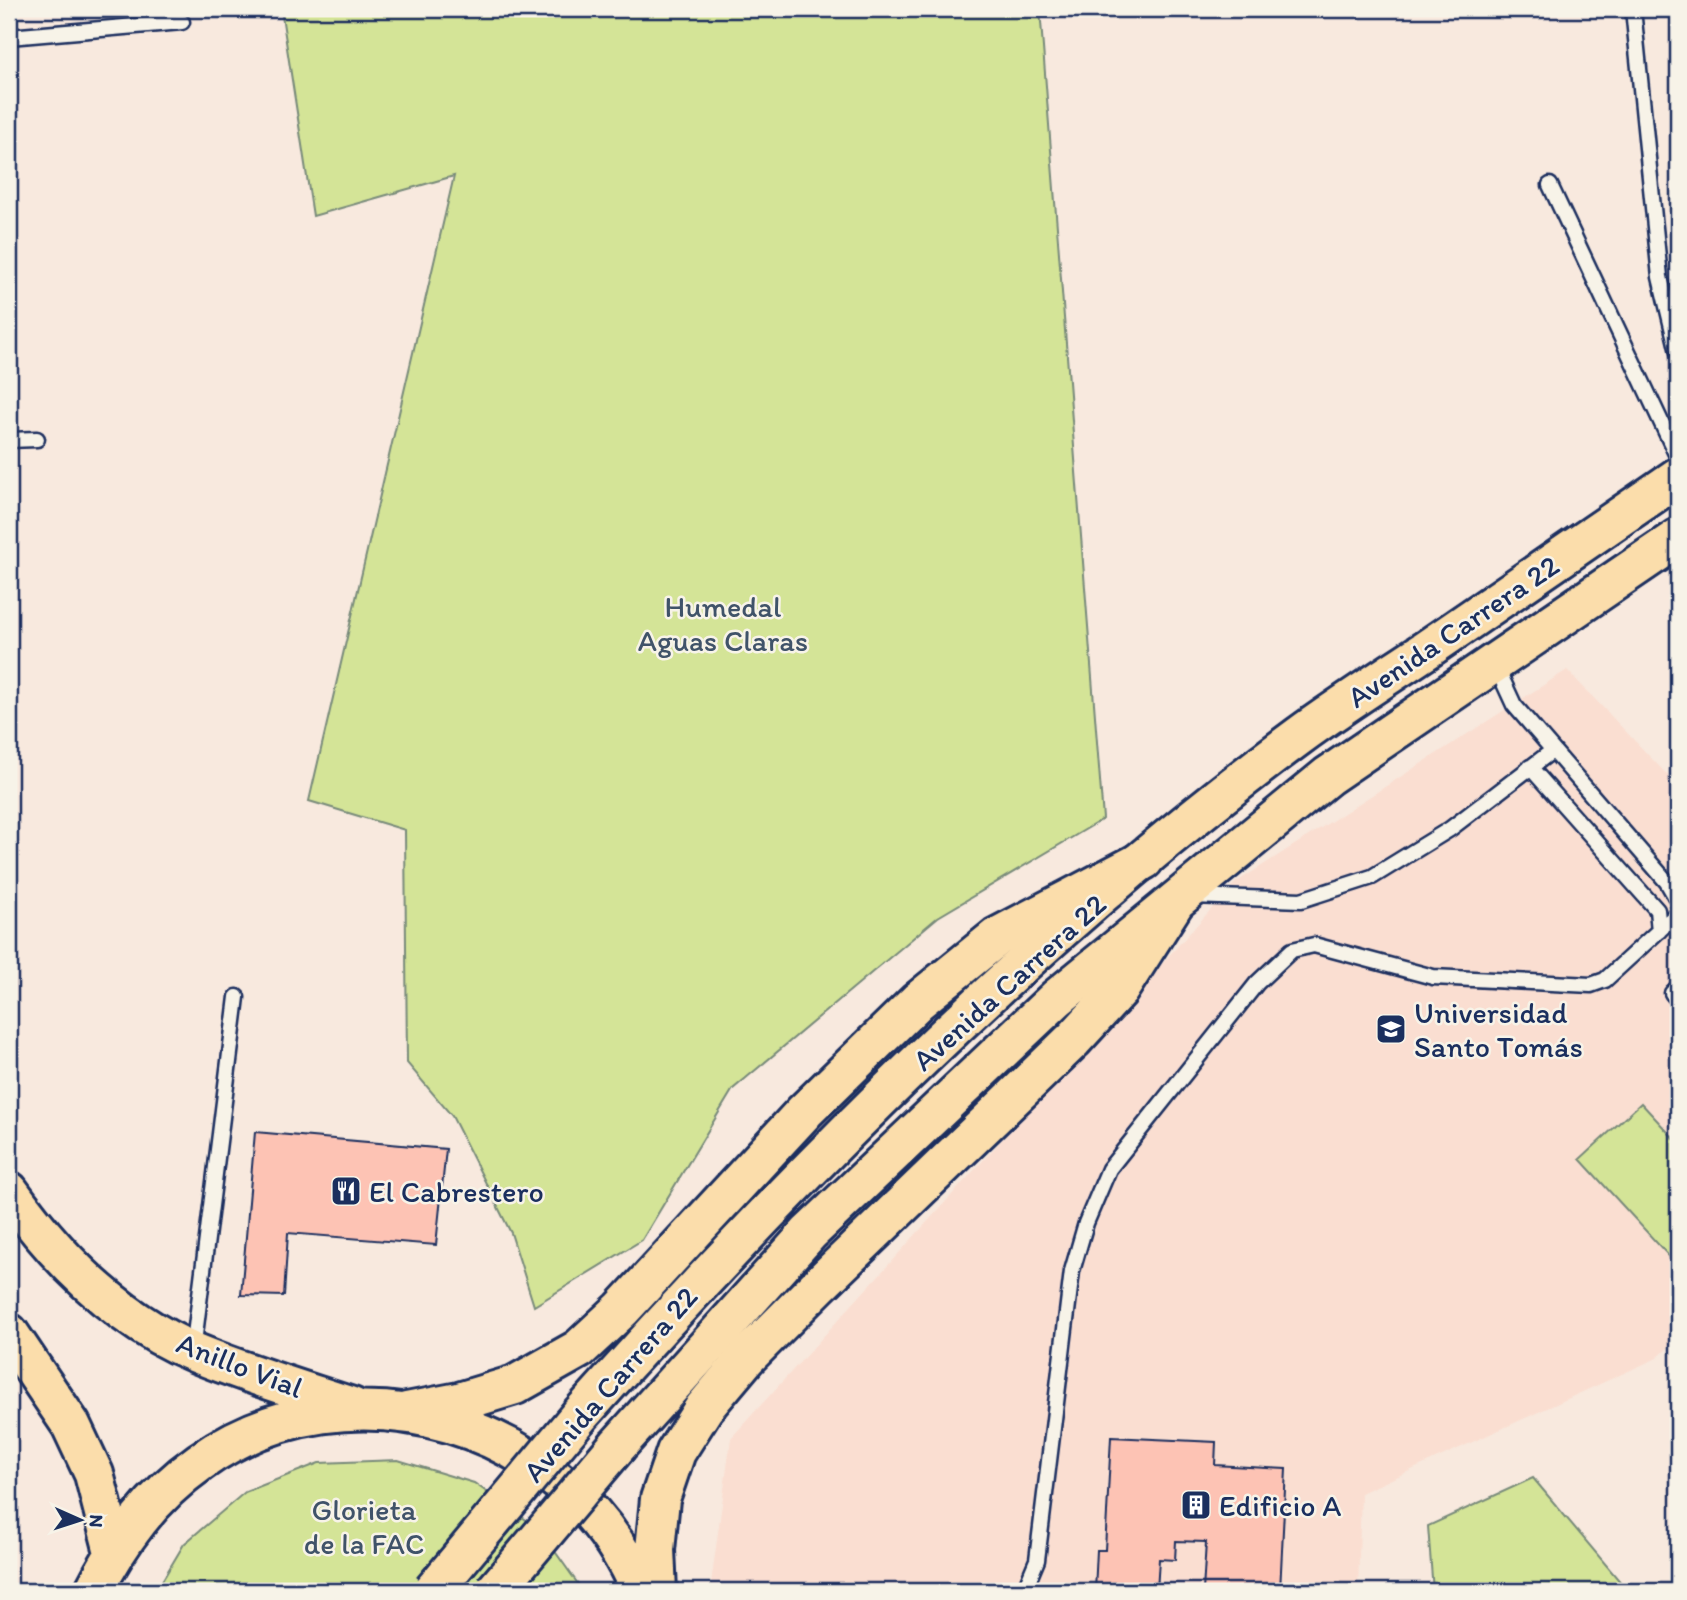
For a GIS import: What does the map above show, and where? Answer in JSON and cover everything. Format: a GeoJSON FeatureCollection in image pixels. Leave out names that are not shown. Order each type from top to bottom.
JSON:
{"type":"FeatureCollection","features":[{"type":"Feature","properties":{"kind":"main road","name":"Avenida Carrera 22"},"geometry":{"type":"LineString","coordinates":[[433,1591],[580,1415],[690,1292],[809,1170],[1012,976],[1144,860],[1299,736],[1678,477]]}},
{"type":"Feature","properties":{"kind":"main road","name":"Avenida Carrera 22"},"geometry":{"type":"LineString","coordinates":[[495,1591],[618,1445],[809,1233],[1057,998],[1328,776],[1678,538]]}},
{"type":"Feature","properties":{"kind":"main road"},"geometry":{"type":"LineString","coordinates":[[407,1412],[459,1402],[515,1385],[579,1349],[622,1309],[806,1111],[918,1001],[997,937],[1063,899],[1144,860]]}},
{"type":"Feature","properties":{"kind":"main road"},"geometry":{"type":"LineString","coordinates":[[657,1591],[655,1550],[660,1499],[676,1452],[705,1408],[746,1359],[818,1285],[1073,1040],[1119,990],[1179,900]]}},
{"type":"Feature","properties":{"kind":"main road","name":"Anillo Vial"},"geometry":{"type":"LineString","coordinates":[[9,1191],[37,1231],[84,1280],[136,1319],[193,1352],[361,1410]]}},
{"type":"Feature","properties":{"kind":"main road"},"geometry":{"type":"LineString","coordinates":[[9,1333],[71,1425],[94,1474],[114,1552]]}},
{"type":"Feature","properties":{"kind":"main road"},"geometry":{"type":"LineString","coordinates":[[94,1591],[114,1552],[140,1517],[168,1486],[202,1460],[239,1439],[278,1424],[319,1413],[361,1410],[407,1412],[462,1425],[514,1448],[561,1481],[600,1522],[631,1570],[640,1591]]}},
{"type":"Feature","properties":{"kind":"lane"},"geometry":{"type":"LineString","coordinates":[[1633,9],[1660,277],[1678,352]]}},
{"type":"Feature","properties":{"kind":"lane"},"geometry":{"type":"LineString","coordinates":[[9,37],[182,22]]}},
{"type":"Feature","properties":{"kind":"lane"},"geometry":{"type":"LineString","coordinates":[[1550,185],[1678,458]]}},
{"type":"Feature","properties":{"kind":"lane"},"geometry":{"type":"LineString","coordinates":[[9,440],[37,439]]}},
{"type":"Feature","properties":{"kind":"lane"},"geometry":{"type":"LineString","coordinates":[[1495,663],[1502,685],[1514,705],[1667,882],[1678,901]]}},
{"type":"Feature","properties":{"kind":"lane"},"geometry":{"type":"LineString","coordinates":[[1179,900],[1301,900],[1372,877],[1450,830],[1552,751]]}},
{"type":"Feature","properties":{"kind":"lane"},"geometry":{"type":"LineString","coordinates":[[1530,767],[1657,911],[1659,931]]}},
{"type":"Feature","properties":{"kind":"lane"},"geometry":{"type":"LineString","coordinates":[[1024,1591],[1037,1560],[1072,1271],[1086,1223],[1109,1169],[1256,982],[1292,950],[1314,945],[1433,977],[1591,985],[1605,980],[1659,931],[1676,920]]}},
{"type":"Feature","properties":{"kind":"lane"},"geometry":{"type":"LineString","coordinates":[[1678,987],[1672,993],[1678,1000]]}},
{"type":"Feature","properties":{"kind":"lane"},"geometry":{"type":"LineString","coordinates":[[193,1352],[237,997]]}},
{"type":"Feature","properties":{"kind":"shaded area","name":"Universidad Santo Tomás"},"geometry":{"type":"Polygon","coordinates":[[[1567,670],[1678,786],[1678,1339],[1657,1358],[1361,1493],[1358,1591],[710,1591],[731,1438],[1235,883],[1567,670]]]}},
{"type":"Feature","properties":{"kind":"green space","name":"Humedal Aguas Claras"},"geometry":{"type":"Polygon","coordinates":[[[281,9],[1040,9],[1103,819],[938,917],[733,1089],[642,1240],[534,1306],[511,1233],[452,1116],[407,1063],[405,830],[309,801],[454,176],[313,216],[281,9]]]}},
{"type":"Feature","properties":{"kind":"green space"},"geometry":{"type":"Polygon","coordinates":[[[1641,1103],[1678,1143],[1677,1265],[1580,1159],[1641,1103]]]}},
{"type":"Feature","properties":{"kind":"green space","name":"Glorieta de la FAC"},"geometry":{"type":"Polygon","coordinates":[[[398,1460],[474,1483],[539,1529],[583,1591],[156,1591],[184,1544],[245,1492],[319,1463],[398,1460]]]}},
{"type":"Feature","properties":{"kind":"green space"},"geometry":{"type":"Polygon","coordinates":[[[1533,1478],[1628,1591],[1433,1591],[1428,1526],[1533,1478]]]}},
{"type":"Feature","properties":{"kind":"building","name":"El Cabrestero"},"geometry":{"type":"Polygon","coordinates":[[[255,1132],[446,1149],[436,1245],[288,1233],[284,1296],[241,1295],[255,1132]]]}},
{"type":"Feature","properties":{"kind":"building","name":"Edificio A"},"geometry":{"type":"Polygon","coordinates":[[[1111,1437],[1216,1442],[1215,1465],[1286,1469],[1280,1591],[1203,1591],[1206,1542],[1176,1541],[1175,1560],[1159,1559],[1157,1591],[1095,1591],[1097,1550],[1105,1550],[1111,1437]]]}},
{"type":"Feature","properties":{"kind":"place","name":"Universidad Santo Tomás"},"geometry":{"type":"Point","coordinates":[1391,1029]}},
{"type":"Feature","properties":{"kind":"place","name":"El Cabrestero"},"geometry":{"type":"Point","coordinates":[346,1191]}},
{"type":"Feature","properties":{"kind":"place","name":"Edificio A"},"geometry":{"type":"Point","coordinates":[1196,1505]}}]}
